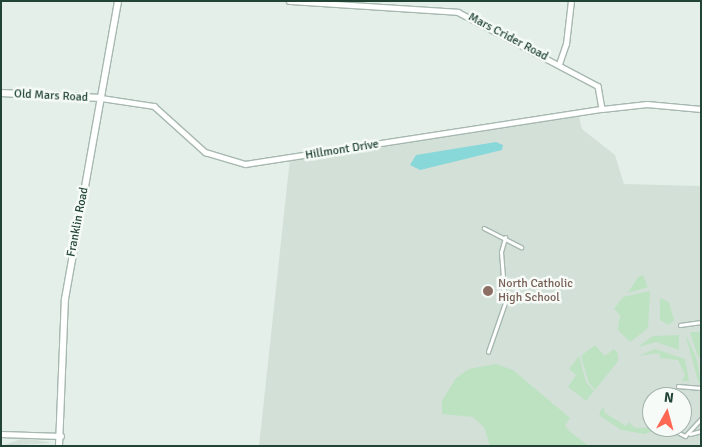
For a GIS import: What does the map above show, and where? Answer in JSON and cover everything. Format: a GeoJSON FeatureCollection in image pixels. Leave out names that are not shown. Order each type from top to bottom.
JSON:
{"type":"FeatureCollection","features":[{"type":"Feature","properties":{"kind":"street","name":"Franklin Road"},"geometry":{"type":"LineString","coordinates":[[59,446],[61,436],[65,299],[118,1]]}},
{"type":"Feature","properties":{"kind":"street","name":"Mars Crider Road"},"geometry":{"type":"LineString","coordinates":[[289,1],[346,2],[458,12],[598,86],[602,109]]}},
{"type":"Feature","properties":{"kind":"street"},"geometry":{"type":"LineString","coordinates":[[559,64],[566,44],[571,1]]}},
{"type":"Feature","properties":{"kind":"street","name":"Old Mars Road"},"geometry":{"type":"LineString","coordinates":[[1,93],[101,98]]}},
{"type":"Feature","properties":{"kind":"street","name":"Hillmont Drive"},"geometry":{"type":"LineString","coordinates":[[101,98],[154,106],[205,152],[244,164],[602,109]]}},
{"type":"Feature","properties":{"kind":"street"},"geometry":{"type":"LineString","coordinates":[[602,109],[647,104],[701,108]]}},
{"type":"Feature","properties":{"kind":"street"},"geometry":{"type":"LineString","coordinates":[[1,434],[61,436]]}},
{"type":"Feature","properties":{"kind":"lane"},"geometry":{"type":"LineString","coordinates":[[484,228],[521,246]]}},
{"type":"Feature","properties":{"kind":"lane"},"geometry":{"type":"LineString","coordinates":[[488,352],[505,303],[501,252],[505,238]]}},
{"type":"Feature","properties":{"kind":"lane"},"geometry":{"type":"LineString","coordinates":[[680,325],[701,322]]}},
{"type":"Feature","properties":{"kind":"lane"},"geometry":{"type":"LineString","coordinates":[[678,386],[701,388]]}},
{"type":"Feature","properties":{"kind":"lane"},"geometry":{"type":"LineString","coordinates":[[692,431],[701,419]]}},
{"type":"Feature","properties":{"kind":"shaded area","name":"North Catholic High School"},"geometry":{"type":"Polygon","coordinates":[[[578,113],[582,129],[615,155],[624,184],[701,186],[701,446],[259,446],[290,158],[578,113]]]}},
{"type":"Feature","properties":{"kind":"shaded area"},"geometry":{"type":"Polygon","coordinates":[[[24,438],[53,443],[1,446],[24,438]]]}},
{"type":"Feature","properties":{"kind":"green space"},"geometry":{"type":"Polygon","coordinates":[[[643,275],[648,287],[628,293],[638,277],[643,275]]]}},
{"type":"Feature","properties":{"kind":"green space"},"geometry":{"type":"Polygon","coordinates":[[[650,291],[648,328],[630,342],[618,330],[620,315],[614,309],[623,297],[650,291]]]}},
{"type":"Feature","properties":{"kind":"green space"},"geometry":{"type":"Polygon","coordinates":[[[660,298],[669,302],[674,320],[669,325],[660,320],[660,298]]]}},
{"type":"Feature","properties":{"kind":"green space"},"geometry":{"type":"Polygon","coordinates":[[[690,332],[701,332],[701,356],[698,357],[690,332]]]}},
{"type":"Feature","properties":{"kind":"green space"},"geometry":{"type":"Polygon","coordinates":[[[685,333],[697,360],[701,384],[698,381],[685,333]]]}},
{"type":"Feature","properties":{"kind":"green space"},"geometry":{"type":"Polygon","coordinates":[[[679,335],[679,350],[656,342],[638,347],[653,336],[679,335]]]}},
{"type":"Feature","properties":{"kind":"green space"},"geometry":{"type":"Polygon","coordinates":[[[595,345],[605,356],[614,349],[618,354],[618,361],[595,390],[588,381],[581,356],[595,345]]]}},
{"type":"Feature","properties":{"kind":"green space"},"geometry":{"type":"Polygon","coordinates":[[[655,349],[685,359],[689,381],[682,381],[685,375],[678,360],[660,358],[659,353],[639,356],[655,349]]]}},
{"type":"Feature","properties":{"kind":"green space"},"geometry":{"type":"Polygon","coordinates":[[[579,356],[586,382],[594,391],[586,401],[568,387],[576,375],[569,369],[579,356]]]}},
{"type":"Feature","properties":{"kind":"green space"},"geometry":{"type":"Polygon","coordinates":[[[496,364],[513,370],[570,418],[565,426],[589,446],[490,446],[484,427],[473,417],[442,414],[442,401],[456,378],[469,369],[496,364]]]}},
{"type":"Feature","properties":{"kind":"green space"},"geometry":{"type":"Polygon","coordinates":[[[603,406],[605,413],[626,426],[629,422],[635,428],[642,428],[642,434],[621,430],[599,415],[603,406]]]}},
{"type":"Feature","properties":{"kind":"water"},"geometry":{"type":"Polygon","coordinates":[[[496,142],[503,145],[502,150],[420,170],[410,165],[416,155],[496,142]]]}},
{"type":"Feature","properties":{"kind":"place","name":"North Catholic High School"},"geometry":{"type":"Point","coordinates":[488,291]}}]}
